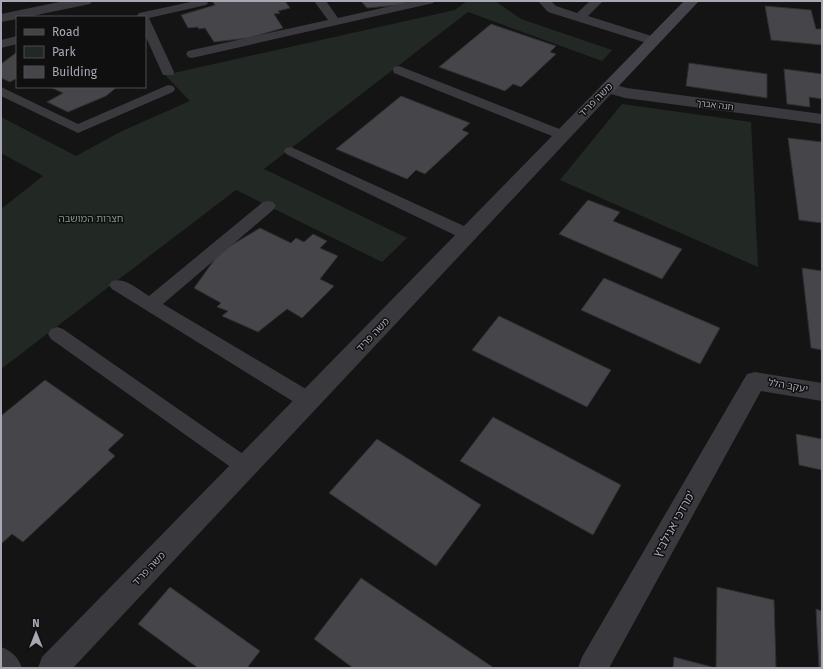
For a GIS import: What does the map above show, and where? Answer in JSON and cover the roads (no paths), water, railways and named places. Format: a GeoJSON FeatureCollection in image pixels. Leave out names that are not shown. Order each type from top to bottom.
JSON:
{"type":"FeatureCollection","features":[{"type":"Feature","properties":{"kind":"street"},"geometry":{"type":"LineString","coordinates":[[1,18],[81,1]]}},
{"type":"Feature","properties":{"kind":"street","name":"משה פריד"},"geometry":{"type":"LineString","coordinates":[[53,668],[692,1]]}},
{"type":"Feature","properties":{"kind":"street","name":"חנה אברך"},"geometry":{"type":"LineString","coordinates":[[608,88],[625,93],[822,119]]}},
{"type":"Feature","properties":{"kind":"street","name":"יעקב הלל"},"geometry":{"type":"LineString","coordinates":[[755,381],[822,392]]}},
{"type":"Feature","properties":{"kind":"street","name":"מרדכי אנילביץ'"},"geometry":{"type":"LineString","coordinates":[[593,668],[755,381]]}},
{"type":"Feature","properties":{"kind":"lane"},"geometry":{"type":"LineString","coordinates":[[320,1],[335,22]]}},
{"type":"Feature","properties":{"kind":"lane"},"geometry":{"type":"LineString","coordinates":[[192,54],[429,1]]}},
{"type":"Feature","properties":{"kind":"lane"},"geometry":{"type":"LineString","coordinates":[[544,1],[552,9],[654,40]]}},
{"type":"Feature","properties":{"kind":"lane"},"geometry":{"type":"LineString","coordinates":[[580,17],[597,1]]}},
{"type":"Feature","properties":{"kind":"lane"},"geometry":{"type":"LineString","coordinates":[[142,15],[202,3]]}},
{"type":"Feature","properties":{"kind":"lane"},"geometry":{"type":"LineString","coordinates":[[146,24],[168,72]]}},
{"type":"Feature","properties":{"kind":"lane"},"geometry":{"type":"LineString","coordinates":[[1,44],[16,40]]}},
{"type":"Feature","properties":{"kind":"lane"},"geometry":{"type":"LineString","coordinates":[[399,70],[562,135]]}},
{"type":"Feature","properties":{"kind":"lane"},"geometry":{"type":"LineString","coordinates":[[1,91],[78,128],[168,90]]}},
{"type":"Feature","properties":{"kind":"lane"},"geometry":{"type":"LineString","coordinates":[[291,151],[469,235]]}},
{"type":"Feature","properties":{"kind":"lane"},"geometry":{"type":"LineString","coordinates":[[150,305],[268,206]]}},
{"type":"Feature","properties":{"kind":"lane"},"geometry":{"type":"LineString","coordinates":[[118,285],[309,402]]}},
{"type":"Feature","properties":{"kind":"lane"},"geometry":{"type":"LineString","coordinates":[[57,334],[246,467]]}},
{"type":"Feature","properties":{"kind":"lane"},"geometry":{"type":"LineString","coordinates":[[1,659],[10,668]]}},
{"type":"Feature","properties":{"kind":"park label","name":"חצרות המושבה"},"geometry":{"type":"Point","coordinates":[91,219]}}]}
